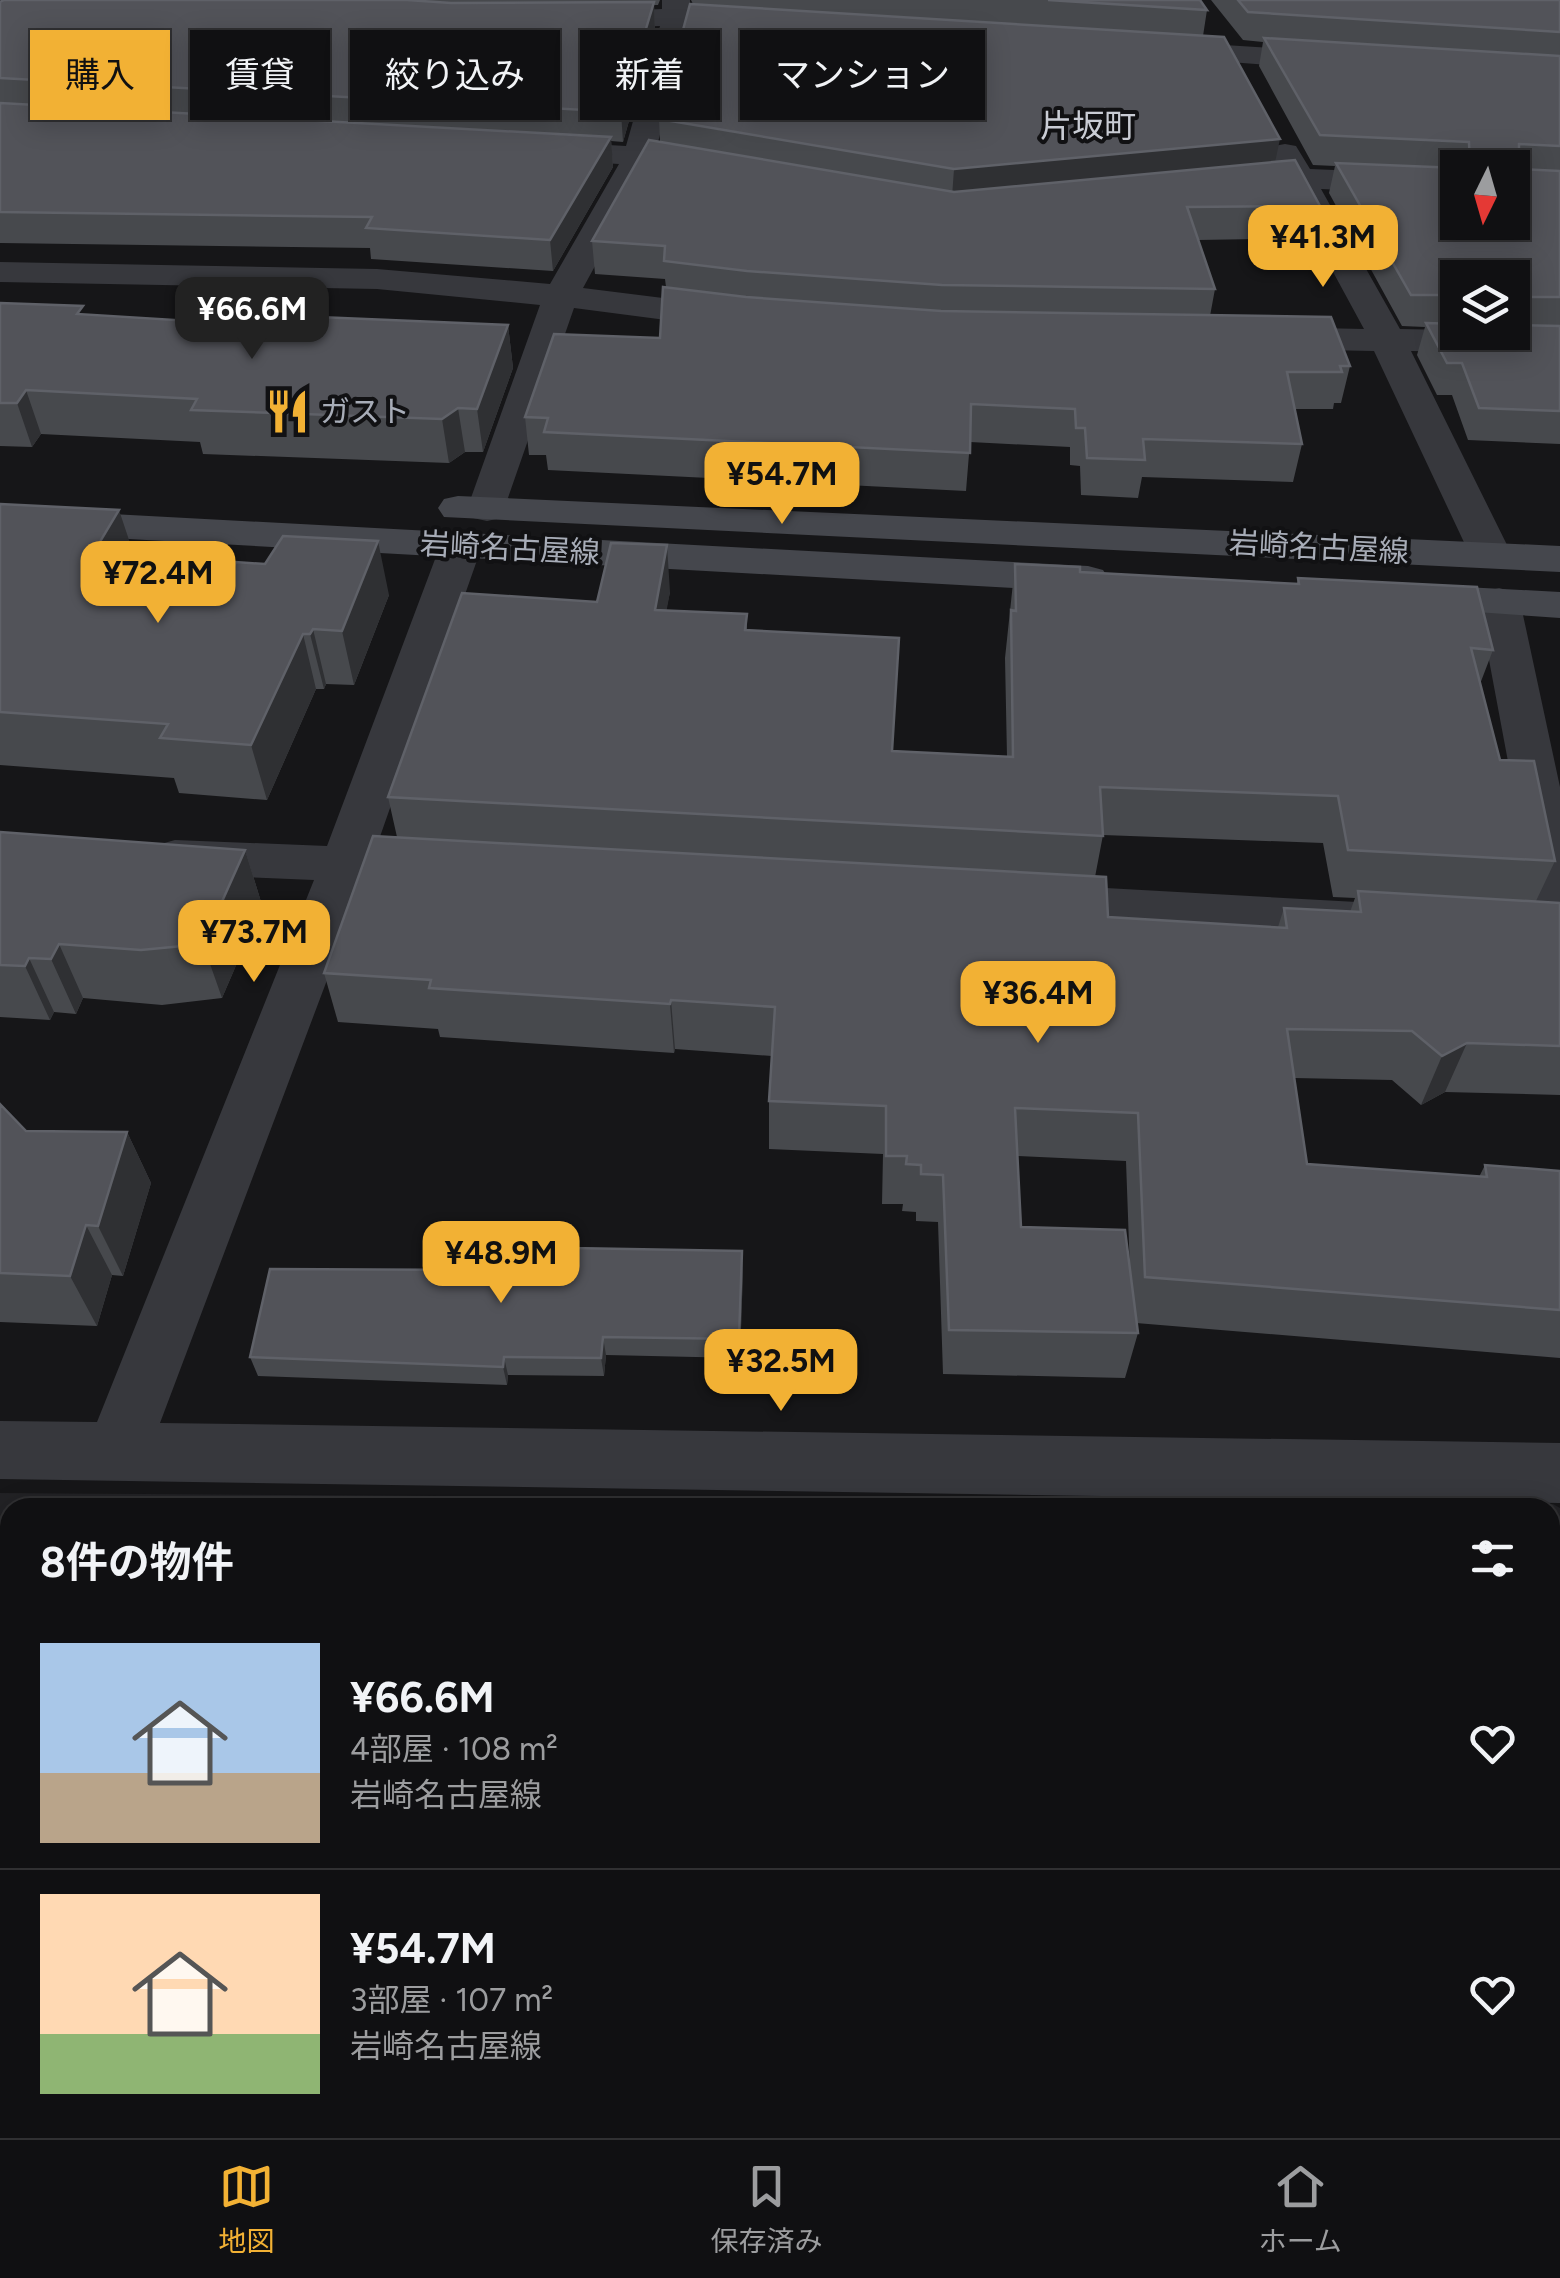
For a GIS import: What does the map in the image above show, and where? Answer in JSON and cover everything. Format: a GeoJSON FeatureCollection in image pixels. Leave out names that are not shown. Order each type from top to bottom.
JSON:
{"type":"FeatureCollection","features":[{"type":"Feature","properties":{"kind":"main road","name":"岩崎名古屋線"},"geometry":{"type":"LineString","coordinates":[[0,487],[1120,581]]}},
{"type":"Feature","properties":{"kind":"main road","name":"岩崎名古屋線"},"geometry":{"type":"LineString","coordinates":[[0,520],[474,527],[1560,559]]}},
{"type":"Feature","properties":{"kind":"main road","name":"岩崎名古屋線"},"geometry":{"type":"LineString","coordinates":[[1379,595],[1560,604]]}},
{"type":"Feature","properties":{"kind":"street"},"geometry":{"type":"LineString","coordinates":[[554,20],[676,8],[796,25]]}},
{"type":"Feature","properties":{"kind":"street"},"geometry":{"type":"LineString","coordinates":[[116,1452],[562,296],[639,156],[676,8]]}},
{"type":"Feature","properties":{"kind":"street"},"geometry":{"type":"LineString","coordinates":[[1204,14],[1253,90]]}},
{"type":"Feature","properties":{"kind":"street"},"geometry":{"type":"LineString","coordinates":[[1135,48],[1368,63]]}},
{"type":"Feature","properties":{"kind":"street"},"geometry":{"type":"LineString","coordinates":[[1271,126],[1386,338],[1491,556]]}},
{"type":"Feature","properties":{"kind":"street"},"geometry":{"type":"LineString","coordinates":[[499,148],[639,156],[736,173]]}},
{"type":"Feature","properties":{"kind":"street"},"geometry":{"type":"LineString","coordinates":[[1202,187],[1298,178],[1440,184]]}},
{"type":"Feature","properties":{"kind":"street"},"geometry":{"type":"LineString","coordinates":[[0,272],[377,278],[766,320]]}},
{"type":"Feature","properties":{"kind":"street"},"geometry":{"type":"LineString","coordinates":[[1237,338],[1560,343]]}},
{"type":"Feature","properties":{"kind":"street"},"geometry":{"type":"LineString","coordinates":[[1499,602],[1547,922]]}},
{"type":"Feature","properties":{"kind":"street"},"geometry":{"type":"LineString","coordinates":[[127,856],[486,871]]}},
{"type":"Feature","properties":{"kind":"street"},"geometry":{"type":"LineString","coordinates":[[983,899],[1401,923]]}},
{"type":"Feature","properties":{"kind":"street"},"geometry":{"type":"LineString","coordinates":[[0,1450],[1560,1473]]}},
{"type":"Feature","properties":{"kind":"shaded area"},"geometry":{"type":"Polygon","coordinates":[[[0,1493],[706,1498],[0,1498],[0,1493]]]}},
{"type":"Feature","properties":{"kind":"building"},"geometry":{"type":"Polygon","coordinates":[[[1048,0],[1200,0],[1207,10],[1048,0]]]}},
{"type":"Feature","properties":{"kind":"building"},"geometry":{"type":"Polygon","coordinates":[[[1238,0],[1560,0],[1560,32],[1248,12],[1238,0]]]}},
{"type":"Feature","properties":{"kind":"building"},"geometry":{"type":"Polygon","coordinates":[[[0,2],[654,2],[646,30],[580,30],[580,110],[560,109],[560,30],[350,30],[350,97],[330,96],[330,30],[190,30],[190,88],[170,87],[170,30],[30,30],[30,80],[0,78],[0,2]]]}},
{"type":"Feature","properties":{"kind":"building"},"geometry":{"type":"Polygon","coordinates":[[[690,4],[1224,37],[1280,139],[954,169],[665,120],[720,120],[720,30],[683,30],[690,4]]]}},
{"type":"Feature","properties":{"kind":"building"},"geometry":{"type":"Polygon","coordinates":[[[1264,38],[1560,56],[1560,146],[1519,144],[1519,150],[1469,150],[1469,142],[1320,135],[1264,38]]]}},
{"type":"Feature","properties":{"kind":"building"},"geometry":{"type":"Polygon","coordinates":[[[0,103],[30,105],[30,120],[170,120],[170,112],[190,114],[190,120],[306,120],[611,137],[550,240],[366,228],[372,217],[0,212],[0,103]]]}},
{"type":"Feature","properties":{"kind":"building"},"geometry":{"type":"Polygon","coordinates":[[[649,140],[954,192],[1295,160],[1320,206],[1187,207],[1215,289],[942,285],[747,271],[664,261],[665,246],[592,241],[649,140]]]}},
{"type":"Feature","properties":{"kind":"building"},"geometry":{"type":"Polygon","coordinates":[[[1336,163],[1440,167],[1440,240],[1530,240],[1530,170],[1560,171],[1560,297],[1530,297],[1530,260],[1440,260],[1440,295],[1411,295],[1336,163]]]}},
{"type":"Feature","properties":{"kind":"building"},"geometry":{"type":"Polygon","coordinates":[[[663,287],[941,311],[1331,317],[1350,366],[1340,366],[1342,372],[1287,372],[1302,444],[1143,439],[1145,460],[1087,458],[1085,428],[1076,428],[1075,409],[971,404],[970,453],[544,432],[548,418],[525,417],[554,334],[660,338],[663,287]]]}},
{"type":"Feature","properties":{"kind":"building"},"geometry":{"type":"Polygon","coordinates":[[[0,303],[83,306],[77,314],[239,324],[242,319],[268,320],[271,315],[508,325],[477,409],[458,408],[442,419],[191,410],[197,399],[26,390],[17,403],[0,403],[0,303]]]}},
{"type":"Feature","properties":{"kind":"building"},"geometry":{"type":"Polygon","coordinates":[[[1426,323],[1440,323],[1440,350],[1426,323]]]}},
{"type":"Feature","properties":{"kind":"building"},"geometry":{"type":"Polygon","coordinates":[[[1530,325],[1560,326],[1560,411],[1479,408],[1462,363],[1447,363],[1440,350],[1530,350],[1530,325]]]}},
{"type":"Feature","properties":{"kind":"building"},"geometry":{"type":"Polygon","coordinates":[[[0,504],[119,510],[86,565],[231,573],[236,562],[265,564],[283,536],[378,541],[342,631],[313,629],[310,634],[303,634],[251,745],[160,738],[168,724],[0,712],[0,504]]]}},
{"type":"Feature","properties":{"kind":"building"},"geometry":{"type":"Polygon","coordinates":[[[611,543],[667,545],[655,610],[747,614],[745,630],[899,638],[892,751],[1013,757],[1011,610],[1016,611],[1015,564],[1080,567],[1080,572],[1299,584],[1298,578],[1477,587],[1493,650],[1471,648],[1500,760],[1534,761],[1555,861],[1348,850],[1338,796],[1100,787],[1103,836],[388,797],[462,593],[597,602],[611,543]]]}},
{"type":"Feature","properties":{"kind":"building"},"geometry":{"type":"Polygon","coordinates":[[[0,832],[245,850],[203,944],[141,950],[59,944],[51,959],[29,958],[25,966],[0,965],[0,832]]]}},
{"type":"Feature","properties":{"kind":"building"},"geometry":{"type":"Polygon","coordinates":[[[373,836],[1106,877],[1108,917],[1287,928],[1284,908],[1361,912],[1358,891],[1560,903],[1560,1046],[1467,1043],[1442,1056],[1412,1031],[1287,1029],[1307,1164],[1487,1177],[1485,1165],[1560,1171],[1560,1310],[1145,1277],[1138,1113],[1015,1108],[1021,1227],[1125,1230],[1138,1333],[949,1330],[943,1175],[921,1174],[921,1165],[906,1164],[907,1156],[886,1156],[886,1106],[769,1101],[775,1007],[429,988],[431,980],[324,973],[373,836]]]}},
{"type":"Feature","properties":{"kind":"building"},"geometry":{"type":"Polygon","coordinates":[[[0,1104],[26,1131],[127,1132],[98,1226],[86,1225],[70,1276],[0,1273],[0,1104]]]}},
{"type":"Feature","properties":{"kind":"building"},"geometry":{"type":"Polygon","coordinates":[[[483,1241],[572,1242],[571,1248],[742,1251],[739,1339],[603,1337],[601,1358],[504,1357],[503,1367],[250,1357],[270,1269],[479,1270],[483,1241]]]}},
{"type":"Feature","properties":{"kind":"place","name":"ガスト"},"geometry":{"type":"Point","coordinates":[287,411]}},
{"type":"Feature","properties":{"kind":"district","name":"片坂町"},"geometry":{"type":"Point","coordinates":[1088,126]}}]}
